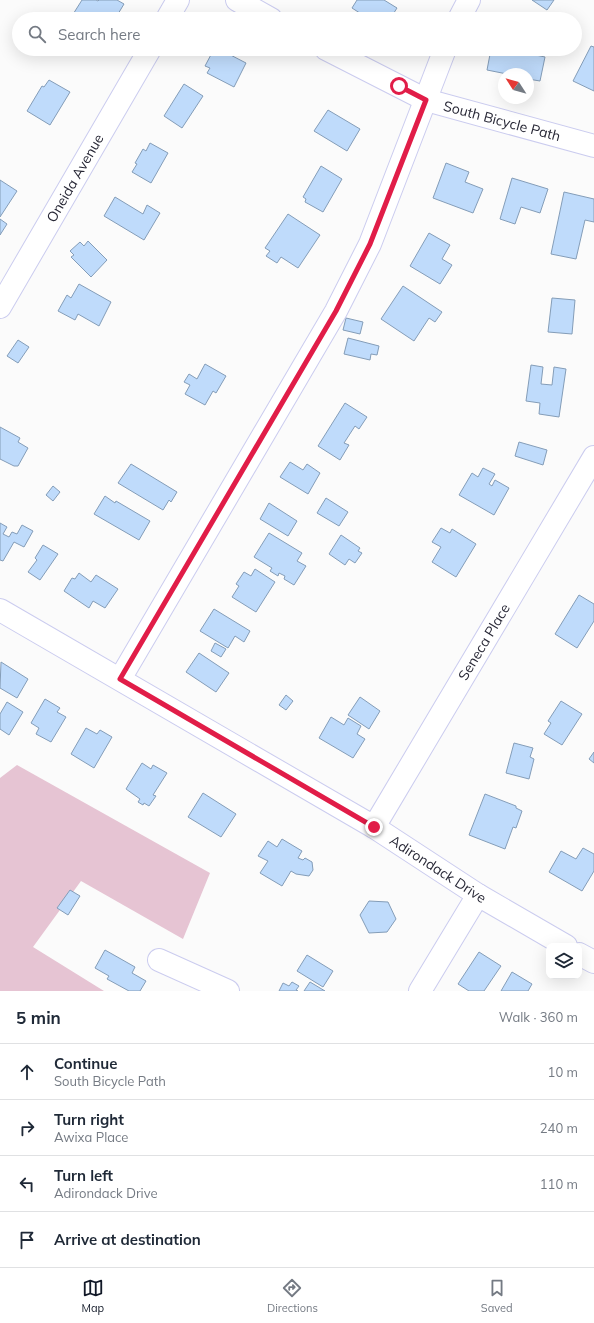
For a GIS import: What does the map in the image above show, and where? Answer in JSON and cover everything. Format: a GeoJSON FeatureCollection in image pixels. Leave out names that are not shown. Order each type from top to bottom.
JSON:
{"type":"FeatureCollection","features":[{"type":"Feature","properties":{"kind":"street"},"geometry":{"type":"LineString","coordinates":[[171,12],[178,0]]}},
{"type":"Feature","properties":{"kind":"street"},"geometry":{"type":"LineString","coordinates":[[237,0],[258,12]]}},
{"type":"Feature","properties":{"kind":"street"},"geometry":{"type":"LineString","coordinates":[[463,12],[469,0]]}},
{"type":"Feature","properties":{"kind":"street","name":"Oneida Avenue"},"geometry":{"type":"LineString","coordinates":[[0,307],[146,56]]}},
{"type":"Feature","properties":{"kind":"street","name":"South Bicycle Path"},"geometry":{"type":"LineString","coordinates":[[340,56],[426,100],[594,146]]}},
{"type":"Feature","properties":{"kind":"street"},"geometry":{"type":"LineString","coordinates":[[120,679],[336,311],[370,244],[442,56]]}},
{"type":"Feature","properties":{"kind":"street","name":"Seneca Place"},"geometry":{"type":"LineString","coordinates":[[374,827],[594,457]]}},
{"type":"Feature","properties":{"kind":"street","name":"Adirondack Drive"},"geometry":{"type":"LineString","coordinates":[[0,610],[374,827],[478,895],[561,943]]}},
{"type":"Feature","properties":{"kind":"street"},"geometry":{"type":"LineString","coordinates":[[420,991],[478,895]]}},
{"type":"Feature","properties":{"kind":"street"},"geometry":{"type":"LineString","coordinates":[[582,956],[594,962]]}},
{"type":"Feature","properties":{"kind":"street"},"geometry":{"type":"LineString","coordinates":[[159,960],[228,991]]}},
{"type":"Feature","properties":{"kind":"shaded area"},"geometry":{"type":"Polygon","coordinates":[[[17,765],[210,873],[183,939],[81,881],[33,947],[104,991],[0,991],[0,778],[17,765]]]}},
{"type":"Feature","properties":{"kind":"building"},"geometry":{"type":"Polygon","coordinates":[[[82,0],[117,0],[124,4],[119,12],[74,12],[82,0]]]}},
{"type":"Feature","properties":{"kind":"building"},"geometry":{"type":"Polygon","coordinates":[[[357,0],[384,0],[397,8],[394,12],[358,12],[352,8],[357,0]]]}},
{"type":"Feature","properties":{"kind":"building"},"geometry":{"type":"Polygon","coordinates":[[[532,0],[554,0],[547,10],[532,0]]]}},
{"type":"Feature","properties":{"kind":"building"},"geometry":{"type":"Polygon","coordinates":[[[591,46],[594,47],[594,91],[573,81],[591,46]]]}},
{"type":"Feature","properties":{"kind":"building"},"geometry":{"type":"Polygon","coordinates":[[[210,56],[232,56],[246,63],[234,87],[207,73],[210,68],[205,66],[210,56]]]}},
{"type":"Feature","properties":{"kind":"building"},"geometry":{"type":"Polygon","coordinates":[[[490,56],[545,57],[540,81],[534,80],[534,68],[498,68],[498,72],[487,70],[490,56]]]}},
{"type":"Feature","properties":{"kind":"building"},"geometry":{"type":"Polygon","coordinates":[[[49,80],[70,92],[50,125],[27,111],[42,86],[44,87],[49,80]]]}},
{"type":"Feature","properties":{"kind":"building"},"geometry":{"type":"Polygon","coordinates":[[[184,84],[203,96],[182,128],[164,116],[184,84]]]}},
{"type":"Feature","properties":{"kind":"building"},"geometry":{"type":"Polygon","coordinates":[[[328,110],[360,129],[347,151],[314,131],[328,110]]]}},
{"type":"Feature","properties":{"kind":"building"},"geometry":{"type":"Polygon","coordinates":[[[150,143],[168,153],[151,183],[132,172],[143,149],[146,151],[150,143]]]}},
{"type":"Feature","properties":{"kind":"building"},"geometry":{"type":"Polygon","coordinates":[[[446,163],[469,172],[465,182],[483,189],[473,213],[433,198],[446,163]]]}},
{"type":"Feature","properties":{"kind":"building"},"geometry":{"type":"Polygon","coordinates":[[[321,166],[342,179],[323,212],[305,202],[306,199],[303,197],[321,166]]]}},
{"type":"Feature","properties":{"kind":"building"},"geometry":{"type":"Polygon","coordinates":[[[512,178],[548,189],[540,213],[521,207],[515,224],[500,219],[512,178]]]}},
{"type":"Feature","properties":{"kind":"building"},"geometry":{"type":"Polygon","coordinates":[[[0,180],[17,191],[0,217],[0,180]]]}},
{"type":"Feature","properties":{"kind":"building"},"geometry":{"type":"Polygon","coordinates":[[[564,192],[594,199],[594,222],[585,220],[576,259],[551,254],[564,192]]]}},
{"type":"Feature","properties":{"kind":"building"},"geometry":{"type":"Polygon","coordinates":[[[115,197],[143,214],[147,205],[160,213],[144,240],[104,216],[115,197]]]}},
{"type":"Feature","properties":{"kind":"building"},"geometry":{"type":"Polygon","coordinates":[[[288,214],[320,235],[298,268],[281,257],[277,263],[266,256],[270,251],[265,248],[288,214]]]}},
{"type":"Feature","properties":{"kind":"building"},"geometry":{"type":"Polygon","coordinates":[[[0,219],[7,224],[0,235],[0,219]]]}},
{"type":"Feature","properties":{"kind":"building"},"geometry":{"type":"Polygon","coordinates":[[[429,233],[450,245],[442,259],[452,265],[440,284],[410,266],[429,233]]]}},
{"type":"Feature","properties":{"kind":"building"},"geometry":{"type":"Polygon","coordinates":[[[88,241],[107,260],[91,277],[71,257],[74,255],[70,251],[80,242],[84,246],[88,241]]]}},
{"type":"Feature","properties":{"kind":"building"},"geometry":{"type":"Polygon","coordinates":[[[79,284],[111,302],[99,326],[78,314],[75,320],[58,311],[67,295],[71,298],[79,284]]]}},
{"type":"Feature","properties":{"kind":"building"},"geometry":{"type":"Polygon","coordinates":[[[403,286],[442,312],[435,322],[429,318],[414,341],[381,319],[403,286]]]}},
{"type":"Feature","properties":{"kind":"building"},"geometry":{"type":"Polygon","coordinates":[[[552,298],[575,300],[572,334],[548,332],[552,298]]]}},
{"type":"Feature","properties":{"kind":"building"},"geometry":{"type":"Polygon","coordinates":[[[346,318],[363,322],[360,334],[343,330],[346,318]]]}},
{"type":"Feature","properties":{"kind":"building"},"geometry":{"type":"Polygon","coordinates":[[[348,338],[379,346],[377,355],[371,354],[370,360],[344,354],[348,338]]]}},
{"type":"Feature","properties":{"kind":"building"},"geometry":{"type":"Polygon","coordinates":[[[18,340],[29,347],[18,363],[7,356],[18,340]]]}},
{"type":"Feature","properties":{"kind":"building"},"geometry":{"type":"Polygon","coordinates":[[[205,364],[226,376],[216,393],[213,391],[205,405],[185,394],[190,385],[184,382],[189,374],[197,379],[205,364]]]}},
{"type":"Feature","properties":{"kind":"building"},"geometry":{"type":"Polygon","coordinates":[[[531,365],[543,367],[541,384],[552,385],[554,367],[566,369],[559,417],[539,414],[540,403],[526,401],[531,365]]]}},
{"type":"Feature","properties":{"kind":"building"},"geometry":{"type":"Polygon","coordinates":[[[345,403],[367,417],[359,429],[355,426],[344,443],[349,445],[340,460],[318,446],[345,403]]]}},
{"type":"Feature","properties":{"kind":"building"},"geometry":{"type":"Polygon","coordinates":[[[0,427],[20,438],[18,442],[28,448],[18,466],[14,466],[0,459],[0,427]]]}},
{"type":"Feature","properties":{"kind":"building"},"geometry":{"type":"Polygon","coordinates":[[[519,442],[547,450],[543,465],[515,456],[519,442]]]}},
{"type":"Feature","properties":{"kind":"building"},"geometry":{"type":"Polygon","coordinates":[[[290,462],[303,470],[307,464],[320,473],[308,494],[280,477],[290,462]]]}},
{"type":"Feature","properties":{"kind":"building"},"geometry":{"type":"Polygon","coordinates":[[[131,464],[177,492],[171,502],[169,500],[163,510],[118,483],[131,464]]]}},
{"type":"Feature","properties":{"kind":"building"},"geometry":{"type":"Polygon","coordinates":[[[483,468],[495,474],[489,484],[492,486],[495,480],[509,488],[494,515],[459,495],[472,473],[478,477],[483,468]]]}},
{"type":"Feature","properties":{"kind":"building"},"geometry":{"type":"Polygon","coordinates":[[[53,486],[60,492],[53,501],[46,495],[53,486]]]}},
{"type":"Feature","properties":{"kind":"building"},"geometry":{"type":"Polygon","coordinates":[[[105,496],[115,503],[116,501],[150,521],[139,540],[94,514],[105,496]]]}},
{"type":"Feature","properties":{"kind":"building"},"geometry":{"type":"Polygon","coordinates":[[[326,498],[348,512],[339,526],[317,513],[326,498]]]}},
{"type":"Feature","properties":{"kind":"building"},"geometry":{"type":"Polygon","coordinates":[[[269,503],[297,521],[288,536],[260,519],[269,503]]]}},
{"type":"Feature","properties":{"kind":"building"},"geometry":{"type":"Polygon","coordinates":[[[0,523],[7,527],[3,534],[9,537],[12,532],[17,534],[22,525],[33,531],[24,547],[14,542],[3,561],[0,560],[0,523]]]}},
{"type":"Feature","properties":{"kind":"building"},"geometry":{"type":"Polygon","coordinates":[[[441,528],[450,533],[452,529],[476,544],[456,577],[432,562],[441,547],[432,542],[441,528]]]}},
{"type":"Feature","properties":{"kind":"building"},"geometry":{"type":"Polygon","coordinates":[[[269,533],[302,553],[297,561],[306,566],[294,585],[284,579],[285,576],[279,573],[278,576],[270,571],[272,568],[254,557],[269,533]]]}},
{"type":"Feature","properties":{"kind":"building"},"geometry":{"type":"Polygon","coordinates":[[[341,535],[360,548],[358,551],[362,553],[355,563],[349,559],[345,565],[329,554],[341,535]]]}},
{"type":"Feature","properties":{"kind":"building"},"geometry":{"type":"Polygon","coordinates":[[[43,545],[58,554],[40,580],[28,572],[37,560],[35,558],[43,545]]]}},
{"type":"Feature","properties":{"kind":"building"},"geometry":{"type":"Polygon","coordinates":[[[255,569],[275,582],[256,612],[232,597],[239,586],[236,584],[244,572],[251,576],[255,569]]]}},
{"type":"Feature","properties":{"kind":"building"},"geometry":{"type":"Polygon","coordinates":[[[79,573],[91,582],[96,575],[118,589],[105,608],[93,601],[89,608],[64,591],[72,578],[75,579],[79,573]]]}},
{"type":"Feature","properties":{"kind":"building"},"geometry":{"type":"Polygon","coordinates":[[[579,595],[594,604],[594,621],[577,648],[555,634],[579,595]]]}},
{"type":"Feature","properties":{"kind":"building"},"geometry":{"type":"Polygon","coordinates":[[[214,609],[250,631],[244,642],[235,636],[228,648],[200,631],[214,609]]]}},
{"type":"Feature","properties":{"kind":"building"},"geometry":{"type":"Polygon","coordinates":[[[215,643],[226,649],[221,657],[211,651],[215,643]]]}},
{"type":"Feature","properties":{"kind":"building"},"geometry":{"type":"Polygon","coordinates":[[[199,653],[229,673],[216,692],[186,672],[199,653]]]}},
{"type":"Feature","properties":{"kind":"building"},"geometry":{"type":"Polygon","coordinates":[[[1,662],[28,679],[17,698],[0,688],[1,662]]]}},
{"type":"Feature","properties":{"kind":"building"},"geometry":{"type":"Polygon","coordinates":[[[286,695],[293,701],[286,710],[279,705],[286,695]]]}},
{"type":"Feature","properties":{"kind":"building"},"geometry":{"type":"Polygon","coordinates":[[[360,697],[380,711],[369,729],[348,715],[360,697]]]}},
{"type":"Feature","properties":{"kind":"building"},"geometry":{"type":"Polygon","coordinates":[[[45,699],[60,708],[57,712],[66,717],[51,742],[36,734],[39,728],[31,723],[45,699]]]}},
{"type":"Feature","properties":{"kind":"building"},"geometry":{"type":"Polygon","coordinates":[[[561,701],[582,714],[562,745],[544,734],[551,723],[548,721],[561,701]]]}},
{"type":"Feature","properties":{"kind":"building"},"geometry":{"type":"Polygon","coordinates":[[[7,702],[23,712],[9,735],[0,729],[0,714],[7,702]]]}},
{"type":"Feature","properties":{"kind":"building"},"geometry":{"type":"Polygon","coordinates":[[[331,717],[344,725],[348,718],[361,726],[357,734],[365,739],[353,758],[319,738],[331,717]]]}},
{"type":"Feature","properties":{"kind":"building"},"geometry":{"type":"Polygon","coordinates":[[[86,728],[97,734],[100,730],[112,737],[94,768],[71,754],[86,728]]]}},
{"type":"Feature","properties":{"kind":"building"},"geometry":{"type":"Polygon","coordinates":[[[514,743],[533,748],[530,757],[534,759],[529,779],[506,773],[514,743]]]}},
{"type":"Feature","properties":{"kind":"building"},"geometry":{"type":"Polygon","coordinates":[[[594,752],[594,763],[589,759],[594,752]]]}},
{"type":"Feature","properties":{"kind":"building"},"geometry":{"type":"Polygon","coordinates":[[[142,763],[151,769],[153,765],[167,773],[153,795],[156,796],[149,806],[138,802],[140,799],[126,789],[142,763]]]}},
{"type":"Feature","properties":{"kind":"building"},"geometry":{"type":"Polygon","coordinates":[[[203,793],[236,814],[221,837],[188,817],[203,793]]]}},
{"type":"Feature","properties":{"kind":"building"},"geometry":{"type":"Polygon","coordinates":[[[485,794],[516,806],[516,808],[522,811],[516,828],[513,827],[505,849],[469,835],[485,794]]]}},
{"type":"Feature","properties":{"kind":"building"},"geometry":{"type":"Polygon","coordinates":[[[282,839],[302,851],[298,858],[303,860],[305,858],[312,862],[313,870],[309,876],[296,874],[291,871],[282,886],[260,873],[268,861],[258,856],[268,841],[277,847],[282,839]]]}},
{"type":"Feature","properties":{"kind":"building"},"geometry":{"type":"Polygon","coordinates":[[[583,848],[594,854],[594,871],[582,891],[549,872],[561,851],[576,859],[583,848]]]}},
{"type":"Feature","properties":{"kind":"building"},"geometry":{"type":"Polygon","coordinates":[[[70,890],[80,896],[68,915],[57,908],[70,890]]]}},
{"type":"Feature","properties":{"kind":"building"},"geometry":{"type":"Polygon","coordinates":[[[369,901],[388,902],[396,919],[387,932],[369,933],[360,915],[369,901]]]}},
{"type":"Feature","properties":{"kind":"building"},"geometry":{"type":"Polygon","coordinates":[[[105,950],[135,967],[132,973],[146,981],[140,991],[129,991],[107,979],[109,976],[95,968],[105,950]]]}},
{"type":"Feature","properties":{"kind":"building"},"geometry":{"type":"Polygon","coordinates":[[[479,952],[501,966],[484,991],[469,991],[458,984],[479,952]]]}},
{"type":"Feature","properties":{"kind":"building"},"geometry":{"type":"Polygon","coordinates":[[[307,955],[333,971],[323,987],[297,971],[307,955]]]}},
{"type":"Feature","properties":{"kind":"building"},"geometry":{"type":"Polygon","coordinates":[[[512,972],[532,984],[528,991],[501,991],[512,972]]]}},
{"type":"Feature","properties":{"kind":"building"},"geometry":{"type":"Polygon","coordinates":[[[292,982],[299,986],[296,990],[298,991],[279,991],[283,983],[289,986],[292,982]]]}},
{"type":"Feature","properties":{"kind":"building"},"geometry":{"type":"Polygon","coordinates":[[[310,982],[325,991],[304,991],[310,982]]]}},
{"type":"Feature","properties":{"kind":"route"},"geometry":{"type":"LineString","coordinates":[[374,827],[120,679],[336,311],[370,244],[426,100],[399,86]]}}]}
